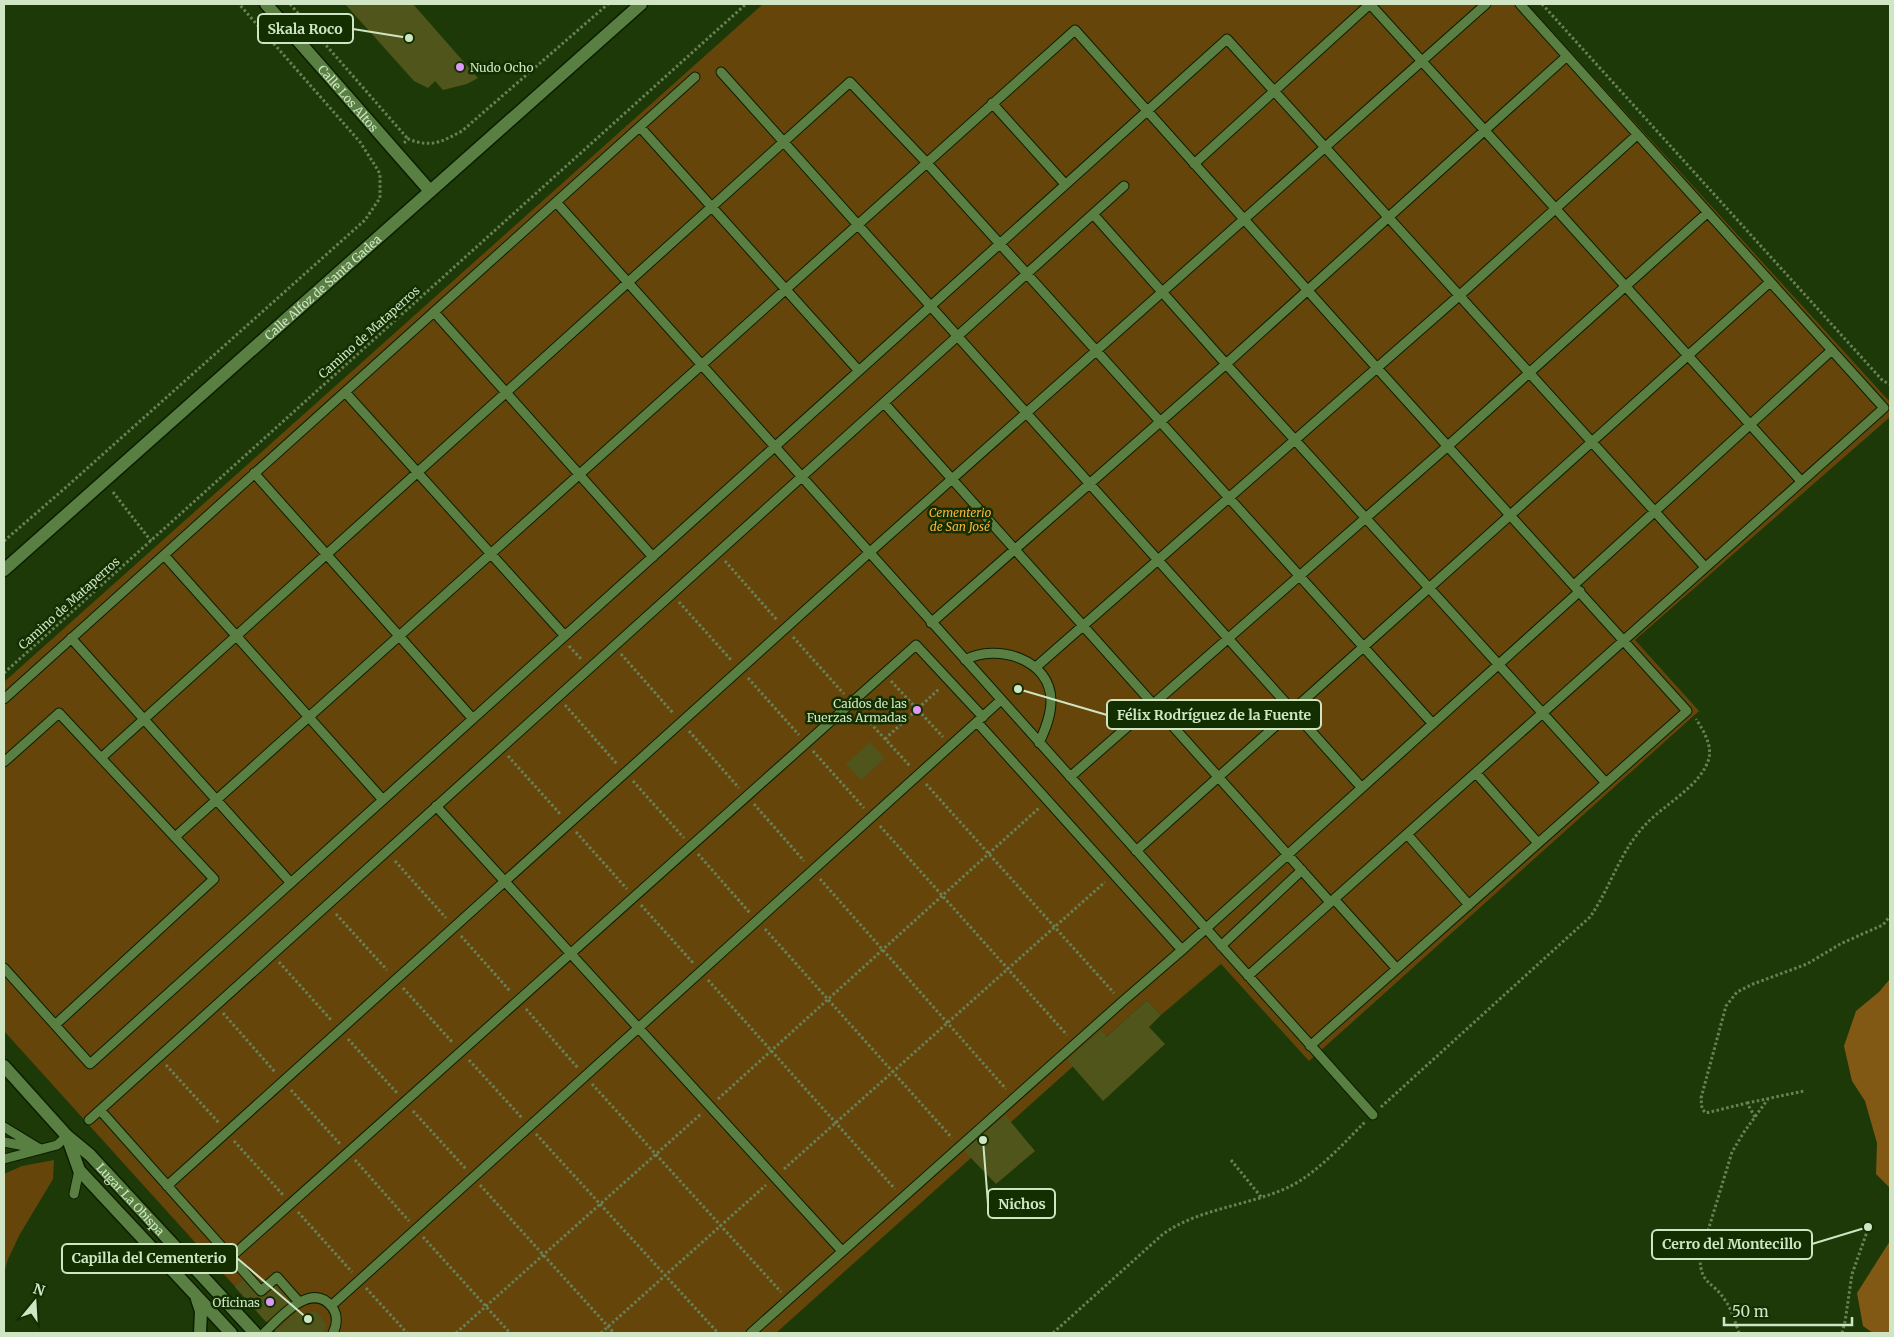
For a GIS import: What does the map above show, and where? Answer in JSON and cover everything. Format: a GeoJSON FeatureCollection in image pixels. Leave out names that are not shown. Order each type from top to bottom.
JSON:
{"type":"FeatureCollection","features":[{"type":"Feature","properties":{"kind":"street","name":"Calle Los Altos"},"geometry":{"type":"LineString","coordinates":[[266,4],[430,191]]}},
{"type":"Feature","properties":{"kind":"street","name":"Calle Alfoz de Santa Gadea"},"geometry":{"type":"LineString","coordinates":[[4,570],[641,4]]}},
{"type":"Feature","properties":{"kind":"street","name":"Lugar La Obispa"},"geometry":{"type":"LineString","coordinates":[[4,1066],[67,1136],[90,1155],[256,1333]]}},
{"type":"Feature","properties":{"kind":"street"},"geometry":{"type":"LineString","coordinates":[[67,1136],[79,1170],[231,1333]]}},
{"type":"Feature","properties":{"kind":"street"},"geometry":{"type":"LineString","coordinates":[[197,1296],[201,1311],[200,1333]]}},
{"type":"Feature","properties":{"kind":"lane"},"geometry":{"type":"LineString","coordinates":[[1194,164],[1370,4],[1801,481]]}},
{"type":"Feature","properties":{"kind":"lane"},"geometry":{"type":"LineString","coordinates":[[167,1186],[870,552],[1486,4]]}},
{"type":"Feature","properties":{"kind":"lane"},"geometry":{"type":"LineString","coordinates":[[1248,976],[1884,408],[1520,4]]}},
{"type":"Feature","properties":{"kind":"lane"},"geometry":{"type":"LineString","coordinates":[[175,837],[700,364],[1075,30],[1687,711],[1310,1046]]}},
{"type":"Feature","properties":{"kind":"lane"},"geometry":{"type":"LineString","coordinates":[[4,968],[90,1064],[1227,39],[1705,567]]}},
{"type":"Feature","properties":{"kind":"lane"},"geometry":{"type":"LineString","coordinates":[[931,623],[1226,364],[1566,56]]}},
{"type":"Feature","properties":{"kind":"lane"},"geometry":{"type":"LineString","coordinates":[[721,72],[1362,788]]}},
{"type":"Feature","properties":{"kind":"lane"},"geometry":{"type":"LineString","coordinates":[[4,699],[695,77]]}},
{"type":"Feature","properties":{"kind":"lane"},"geometry":{"type":"LineString","coordinates":[[101,758],[850,82],[926,162],[1433,724]]}},
{"type":"Feature","properties":{"kind":"lane"},"geometry":{"type":"LineString","coordinates":[[992,103],[1065,184]]}},
{"type":"Feature","properties":{"kind":"lane"},"geometry":{"type":"LineString","coordinates":[[640,127],[859,371]]}},
{"type":"Feature","properties":{"kind":"lane"},"geometry":{"type":"LineString","coordinates":[[1036,667],[1460,295],[1637,135]]}},
{"type":"Feature","properties":{"kind":"lane"},"geometry":{"type":"LineString","coordinates":[[89,1120],[1124,186]]}},
{"type":"Feature","properties":{"kind":"lane"},"geometry":{"type":"LineString","coordinates":[[556,202],[870,552],[931,623],[1373,1114]]}},
{"type":"Feature","properties":{"kind":"lane"},"geometry":{"type":"LineString","coordinates":[[1070,777],[1449,445],[1707,212]]}},
{"type":"Feature","properties":{"kind":"lane"},"geometry":{"type":"LineString","coordinates":[[1093,214],[1226,364],[1606,783]]}},
{"type":"Feature","properties":{"kind":"lane"},"geometry":{"type":"LineString","coordinates":[[1136,851],[1770,282]]}},
{"type":"Feature","properties":{"kind":"lane"},"geometry":{"type":"LineString","coordinates":[[434,312],[654,556]]}},
{"type":"Feature","properties":{"kind":"lane"},"geometry":{"type":"LineString","coordinates":[[751,1333],[1499,666],[1655,511],[1832,350]]}},
{"type":"Feature","properties":{"kind":"lane"},"geometry":{"type":"LineString","coordinates":[[345,392],[563,637]]}},
{"type":"Feature","properties":{"kind":"lane"},"geometry":{"type":"LineString","coordinates":[[884,403],[1302,870],[1397,969]]}},
{"type":"Feature","properties":{"kind":"lane"},"geometry":{"type":"LineString","coordinates":[[254,473],[473,718]]}},
{"type":"Feature","properties":{"kind":"lane"},"geometry":{"type":"LineString","coordinates":[[164,555],[383,800]]}},
{"type":"Feature","properties":{"kind":"lane"},"geometry":{"type":"LineString","coordinates":[[71,638],[291,883]]}},
{"type":"Feature","properties":{"kind":"lane"},"geometry":{"type":"LineString","coordinates":[[231,1257],[916,644],[949,680],[1047,800],[1182,950]]}},
{"type":"Feature","properties":{"kind":"lane"},"geometry":{"type":"LineString","coordinates":[[965,660],[975,654],[999,653],[1015,656],[1036,667],[1046,682],[1051,701],[1049,717],[1039,742]]}},
{"type":"Feature","properties":{"kind":"lane"},"geometry":{"type":"LineString","coordinates":[[331,1306],[1001,700]]}},
{"type":"Feature","properties":{"kind":"lane"},"geometry":{"type":"LineString","coordinates":[[4,762],[59,713],[214,879],[55,1025]]}},
{"type":"Feature","properties":{"kind":"lane"},"geometry":{"type":"LineString","coordinates":[[1476,772],[1538,843]]}},
{"type":"Feature","properties":{"kind":"lane"},"geometry":{"type":"LineString","coordinates":[[436,806],[842,1252]]}},
{"type":"Feature","properties":{"kind":"lane"},"geometry":{"type":"LineString","coordinates":[[1407,834],[1469,905]]}},
{"type":"Feature","properties":{"kind":"lane"},"geometry":{"type":"LineString","coordinates":[[1221,946],[1302,870]]}},
{"type":"Feature","properties":{"kind":"lane"},"geometry":{"type":"LineString","coordinates":[[100,1110],[261,1290],[277,1277],[299,1302]]}},
{"type":"Feature","properties":{"kind":"lane"},"geometry":{"type":"LineString","coordinates":[[4,1127],[40,1149]]}},
{"type":"Feature","properties":{"kind":"lane"},"geometry":{"type":"LineString","coordinates":[[4,1159],[57,1145],[67,1136]]}},
{"type":"Feature","properties":{"kind":"lane"},"geometry":{"type":"LineString","coordinates":[[4,1142],[40,1149]]}},
{"type":"Feature","properties":{"kind":"lane"},"geometry":{"type":"LineString","coordinates":[[74,1194],[79,1170]]}},
{"type":"Feature","properties":{"kind":"lane"},"geometry":{"type":"LineString","coordinates":[[264,1333],[299,1302],[314,1298],[320,1299],[331,1306],[335,1312],[336,1320],[333,1333]]}},
{"type":"Feature","properties":{"kind":"path"},"geometry":{"type":"LineString","coordinates":[[4,541],[365,220],[380,198],[380,174],[360,142],[239,4]]}},
{"type":"Feature","properties":{"kind":"path"},"geometry":{"type":"LineString","coordinates":[[290,4],[408,139],[416,142],[438,144],[462,131],[608,4]]}},
{"type":"Feature","properties":{"kind":"path","name":"Camino de Mataperros"},"geometry":{"type":"LineString","coordinates":[[4,673],[746,4]]}},
{"type":"Feature","properties":{"kind":"path"},"geometry":{"type":"LineString","coordinates":[[1542,4],[1883,381],[1890,384]]}},
{"type":"Feature","properties":{"kind":"path"},"geometry":{"type":"LineString","coordinates":[[376,167],[408,139]]}},
{"type":"Feature","properties":{"kind":"path"},"geometry":{"type":"LineString","coordinates":[[104,481],[151,541]]}},
{"type":"Feature","properties":{"kind":"path"},"geometry":{"type":"LineString","coordinates":[[563,637],[590,668]]}},
{"type":"Feature","properties":{"kind":"path"},"geometry":{"type":"LineString","coordinates":[[884,674],[951,746]]}},
{"type":"Feature","properties":{"kind":"path"},"geometry":{"type":"LineString","coordinates":[[885,739],[949,680]]}},
{"type":"Feature","properties":{"kind":"path"},"geometry":{"type":"LineString","coordinates":[[1053,1333],[1163,1234],[1178,1224],[1262,1198],[1290,1186],[1321,1164],[1373,1114],[1590,917],[1600,903],[1618,865],[1635,838],[1646,824],[1701,774],[1709,758],[1709,746],[1703,730],[1696,719],[1687,711]]}},
{"type":"Feature","properties":{"kind":"path"},"geometry":{"type":"LineString","coordinates":[[456,1333],[710,1106],[1047,800]]}},
{"type":"Feature","properties":{"kind":"path"},"geometry":{"type":"LineString","coordinates":[[600,1333],[1114,874]]}},
{"type":"Feature","properties":{"kind":"path"},"geometry":{"type":"LineString","coordinates":[[1804,1091],[1706,1113],[1702,1109],[1701,1098],[1726,1006],[1738,992],[1753,984],[1807,964],[1842,943],[1883,925],[1890,916]]}},
{"type":"Feature","properties":{"kind":"path"},"geometry":{"type":"LineString","coordinates":[[272,955],[614,1333]]}},
{"type":"Feature","properties":{"kind":"path"},"geometry":{"type":"LineString","coordinates":[[216,1005],[510,1333]]}},
{"type":"Feature","properties":{"kind":"path"},"geometry":{"type":"LineString","coordinates":[[1739,1333],[1725,1300],[1703,1277],[1700,1270],[1700,1257],[1732,1152],[1768,1099]]}},
{"type":"Feature","properties":{"kind":"path"},"geometry":{"type":"LineString","coordinates":[[1747,1104],[1755,1117]]}},
{"type":"Feature","properties":{"kind":"path"},"geometry":{"type":"LineString","coordinates":[[1231,1160],[1262,1198]]}},
{"type":"Feature","properties":{"kind":"path"},"geometry":{"type":"LineString","coordinates":[[1842,1333],[1852,1274],[1868,1229]]}},
{"type":"Feature","properties":{"kind":"green space","name":"Cementerio de San José"},"geometry":{"type":"Polygon","coordinates":[[[763,4],[1527,4],[1890,402],[1890,417],[1635,640],[1699,711],[1309,1061],[1221,964],[1161,1015],[1147,1000],[776,1333],[277,1333],[4,1031],[4,682],[763,4]]]}},
{"type":"Feature","properties":{"kind":"green space"},"geometry":{"type":"Polygon","coordinates":[[[54,1160],[53,1179],[20,1234],[8,1259],[4,1274],[4,1174],[22,1166],[54,1160]]]}},
{"type":"Feature","properties":{"kind":"shaded area"},"geometry":{"type":"Polygon","coordinates":[[[1890,979],[1890,1188],[1876,1174],[1877,1143],[1865,1101],[1852,1081],[1844,1046],[1856,1011],[1879,992],[1890,979]]]}},
{"type":"Feature","properties":{"kind":"shaded area"},"geometry":{"type":"Polygon","coordinates":[[[1890,1241],[1890,1333],[1873,1333],[1863,1326],[1857,1293],[1890,1241]]]}},
{"type":"Feature","properties":{"kind":"building"},"geometry":{"type":"Polygon","coordinates":[[[345,4],[413,4],[478,78],[467,84],[443,90],[435,81],[428,88],[414,81],[345,4]]]}},
{"type":"Feature","properties":{"kind":"building"},"geometry":{"type":"Polygon","coordinates":[[[870,742],[885,758],[861,780],[846,764],[870,742]]]}},
{"type":"Feature","properties":{"kind":"building"},"geometry":{"type":"Polygon","coordinates":[[[1147,1000],[1161,1015],[1149,1027],[1165,1044],[1103,1101],[1067,1060],[1101,1030],[1106,1037],[1147,1000]]]}},
{"type":"Feature","properties":{"kind":"building"},"geometry":{"type":"Polygon","coordinates":[[[1005,1115],[1035,1151],[996,1184],[964,1151],[1005,1115]]]}},
{"type":"Feature","properties":{"kind":"building","name":"Oficinas"},"geometry":{"type":"Polygon","coordinates":[[[243,1280],[259,1297],[265,1296],[276,1286],[290,1301],[266,1322],[235,1287],[243,1280]]]}},
{"type":"Feature","properties":{"kind":"building"},"geometry":{"type":"Polygon","coordinates":[[[299,1310],[302,1314],[316,1311],[326,1324],[323,1333],[276,1333],[275,1331],[299,1310]]]}},
{"type":"Feature","properties":{"kind":"place","name":"Skala Roco"},"geometry":{"type":"Point","coordinates":[409,38]}},
{"type":"Feature","properties":{"kind":"place","name":"Nudo Ocho"},"geometry":{"type":"Point","coordinates":[460,67]}},
{"type":"Feature","properties":{"kind":"place","name":"Félix Rodríguez de la Fuente"},"geometry":{"type":"Point","coordinates":[1018,689]}},
{"type":"Feature","properties":{"kind":"place","name":"Caídos de las Fuerzas Armadas"},"geometry":{"type":"Point","coordinates":[917,710]}},
{"type":"Feature","properties":{"kind":"place","name":"Nichos"},"geometry":{"type":"Point","coordinates":[983,1140]}},
{"type":"Feature","properties":{"kind":"place","name":"Cerro del Montecillo"},"geometry":{"type":"Point","coordinates":[1868,1227]}},
{"type":"Feature","properties":{"kind":"place","name":"Oficinas"},"geometry":{"type":"Point","coordinates":[270,1302]}},
{"type":"Feature","properties":{"kind":"place","name":"Capilla del Cementerio"},"geometry":{"type":"Point","coordinates":[308,1319]}}]}
